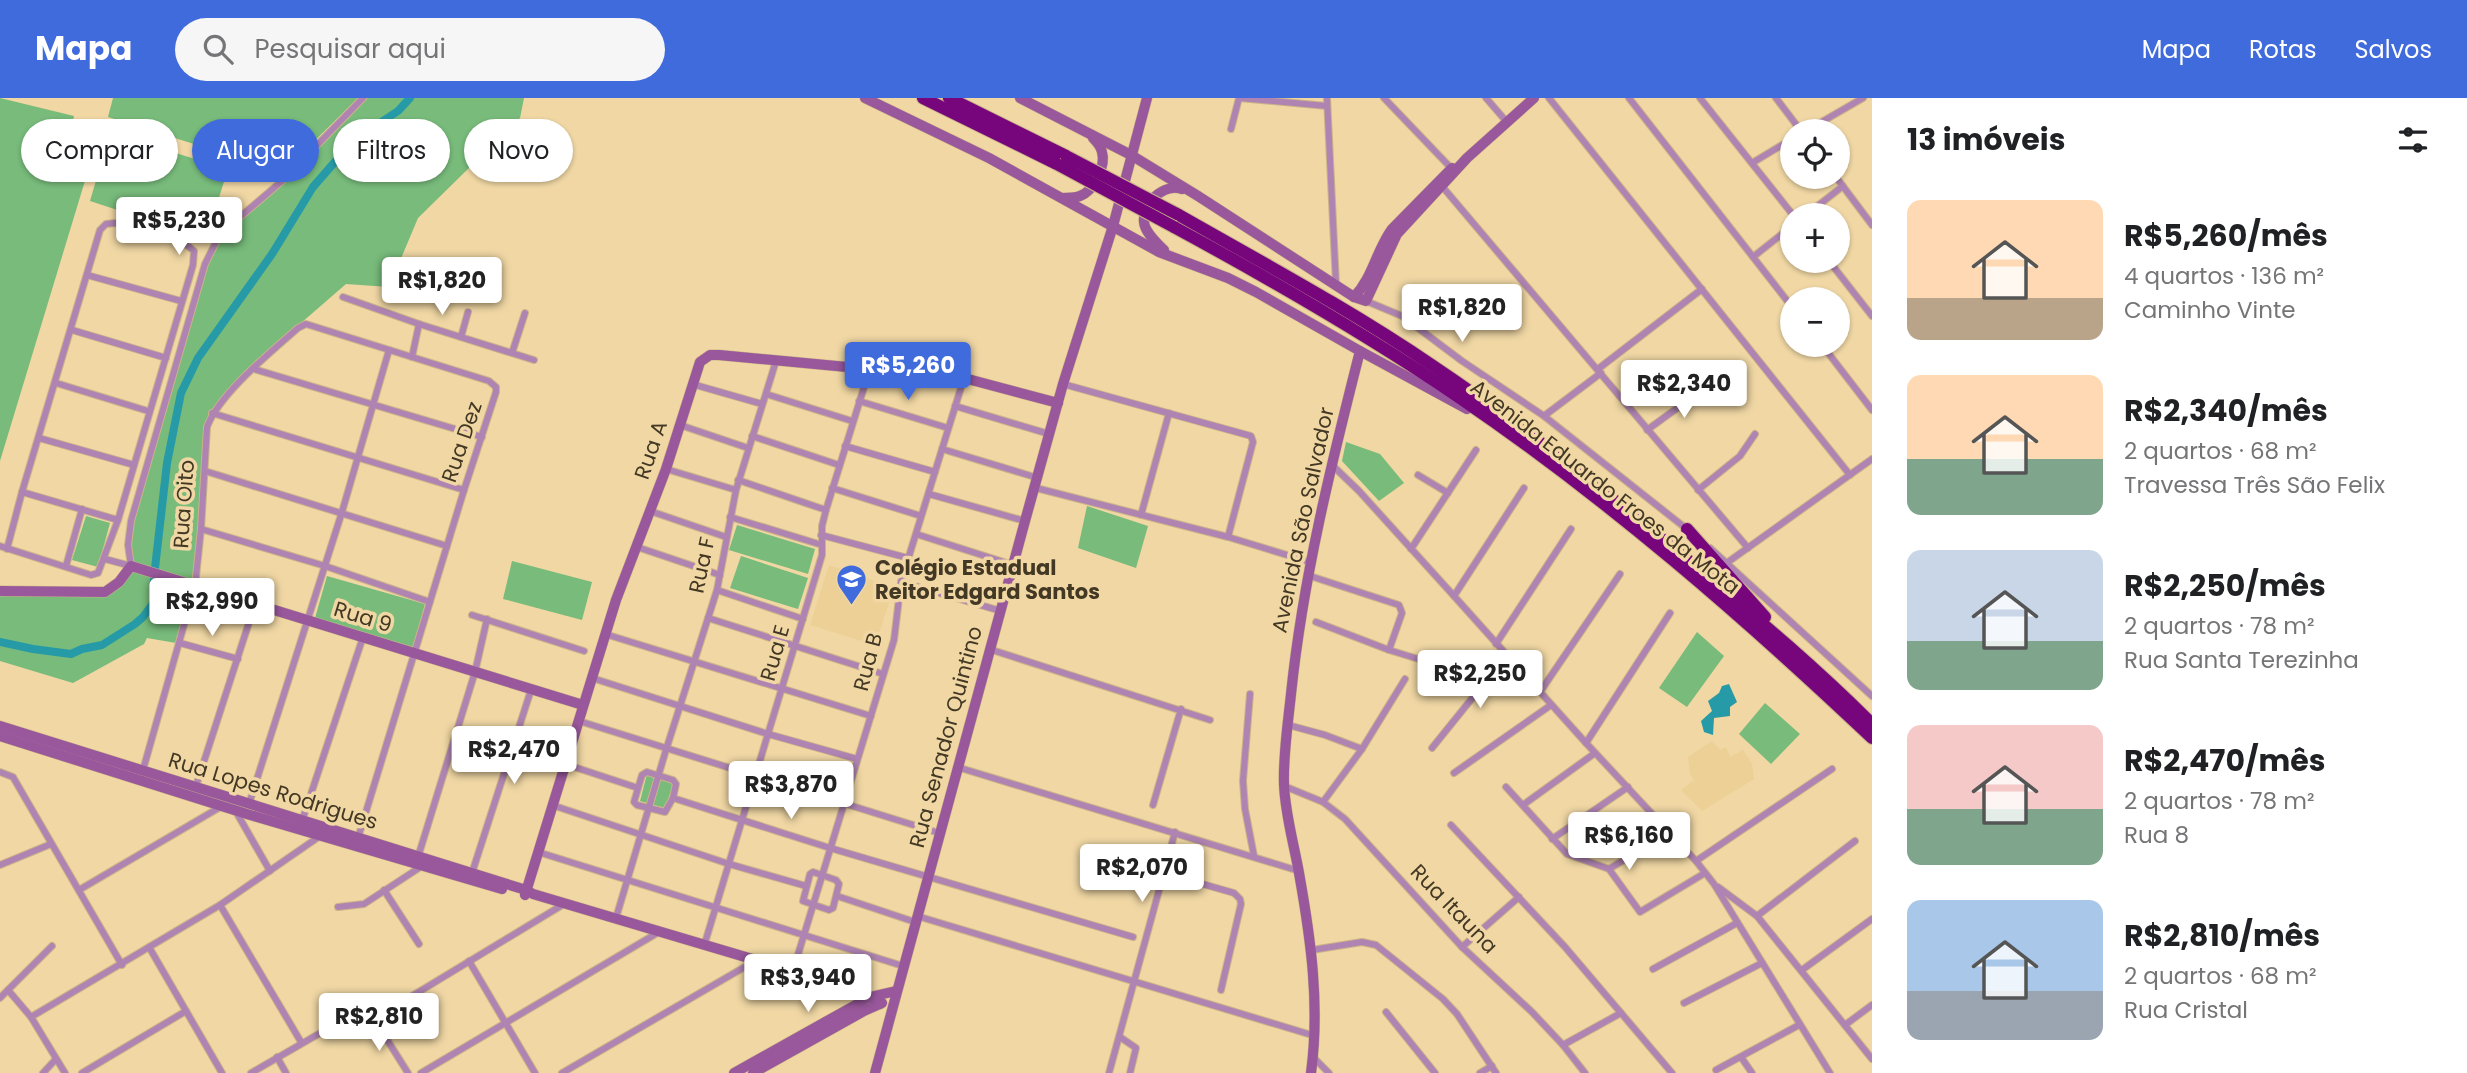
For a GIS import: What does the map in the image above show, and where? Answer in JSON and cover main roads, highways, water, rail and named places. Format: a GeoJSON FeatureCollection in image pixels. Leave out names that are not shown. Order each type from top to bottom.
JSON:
{"type":"FeatureCollection","features":[{"type":"Feature","properties":{"kind":"highway","name":"Avenida Eduardo Froes da Mota"},"geometry":{"type":"LineString","coordinates":[[923,98],[1061,160]]}},
{"type":"Feature","properties":{"kind":"highway","name":"Avenida Eduardo Froes da Mota"},"geometry":{"type":"LineString","coordinates":[[949,98],[1349,313],[1431,364],[1534,435],[1623,505],[1790,646],[1872,724]]}},
{"type":"Feature","properties":{"kind":"highway","name":"Avenida Eduardo Froes da Mota"},"geometry":{"type":"LineString","coordinates":[[1175,221],[1388,350],[1503,428],[1714,595],[1872,738]]}},
{"type":"Feature","properties":{"kind":"highway"},"geometry":{"type":"LineString","coordinates":[[1687,529],[1790,646]]}},
{"type":"Feature","properties":{"kind":"water"},"geometry":{"type":"Polygon","coordinates":[[[1729,684],[1737,702],[1730,707],[1730,716],[1714,718],[1713,735],[1704,732],[1701,721],[1712,711],[1708,701],[1719,693],[1722,686],[1729,684]]]}},
{"type":"Feature","properties":{"kind":"waterway"},"geometry":{"type":"LineString","coordinates":[[155,568],[167,463],[181,393],[198,358],[272,254],[313,187],[354,140],[398,111],[410,98]]}},
{"type":"Feature","properties":{"kind":"waterway"},"geometry":{"type":"LineString","coordinates":[[0,642],[71,654],[102,645],[143,617],[154,602],[154,580]]}},
{"type":"Feature","properties":{"kind":"place","name":"Colégio Estadual Reitor Edgard Santos"},"geometry":{"type":"Point","coordinates":[852,607]}}]}
